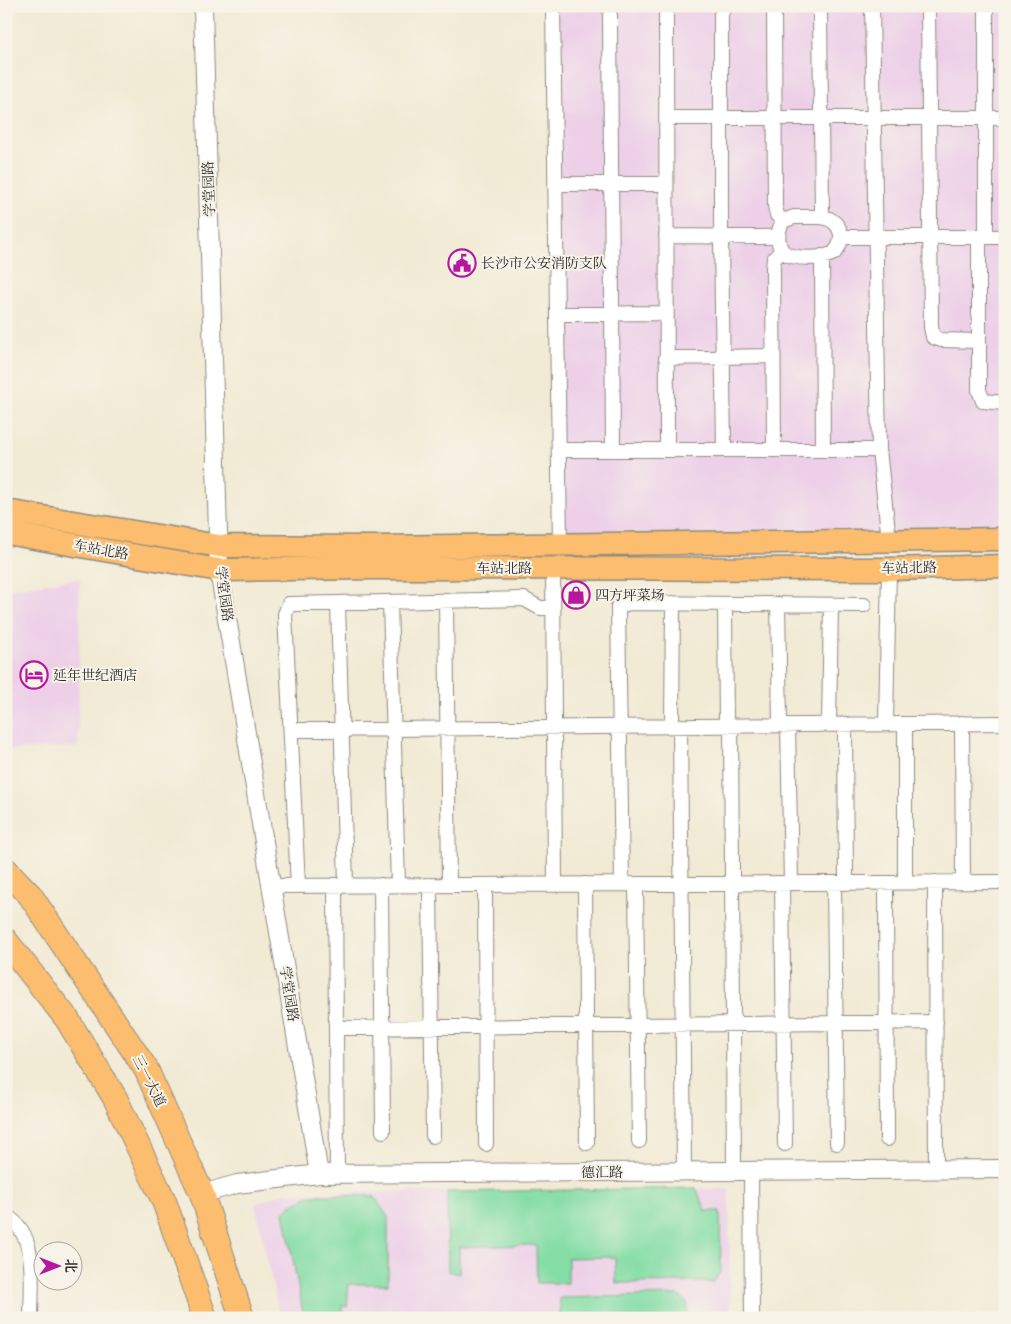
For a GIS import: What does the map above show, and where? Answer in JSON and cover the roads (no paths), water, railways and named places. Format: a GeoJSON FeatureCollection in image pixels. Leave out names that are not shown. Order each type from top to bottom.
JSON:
{"type":"FeatureCollection","features":[{"type":"Feature","properties":{"kind":"highway","name":"三一大道"},"geometry":{"type":"LineString","coordinates":[[6,870],[30,894],[146,1069],[202,1194],[242,1318]]}},
{"type":"Feature","properties":{"kind":"highway"},"geometry":{"type":"LineString","coordinates":[[6,941],[67,1019],[115,1098],[164,1201],[205,1318]]}},
{"type":"Feature","properties":{"kind":"main road","name":"车站北路"},"geometry":{"type":"LineString","coordinates":[[6,511],[219,546],[560,545],[1005,540]]}},
{"type":"Feature","properties":{"kind":"main road","name":"车站北路"},"geometry":{"type":"LineString","coordinates":[[6,533],[219,570],[553,568],[889,569],[1005,566]]}},
{"type":"Feature","properties":{"kind":"street","name":"学堂园路"},"geometry":{"type":"LineString","coordinates":[[204,6],[219,570],[319,1174]]}},
{"type":"Feature","properties":{"kind":"street"},"geometry":{"type":"LineString","coordinates":[[553,6],[560,545]]}},
{"type":"Feature","properties":{"kind":"street"},"geometry":{"type":"LineString","coordinates":[[666,6],[666,450]]}},
{"type":"Feature","properties":{"kind":"street"},"geometry":{"type":"LineString","coordinates":[[724,6],[721,15],[721,237],[724,450]]}},
{"type":"Feature","properties":{"kind":"street"},"geometry":{"type":"LineString","coordinates":[[774,6],[775,206],[776,215],[783,221]]}},
{"type":"Feature","properties":{"kind":"street"},"geometry":{"type":"LineString","coordinates":[[820,6],[822,217]]}},
{"type":"Feature","properties":{"kind":"street"},"geometry":{"type":"LineString","coordinates":[[872,6],[879,450],[889,540]]}},
{"type":"Feature","properties":{"kind":"street"},"geometry":{"type":"LineString","coordinates":[[928,6],[932,333],[933,337],[941,340],[978,341]]}},
{"type":"Feature","properties":{"kind":"street"},"geometry":{"type":"LineString","coordinates":[[986,6],[986,118],[978,341],[980,396],[987,403],[1005,403]]}},
{"type":"Feature","properties":{"kind":"street"},"geometry":{"type":"LineString","coordinates":[[610,15],[612,450]]}},
{"type":"Feature","properties":{"kind":"street"},"geometry":{"type":"LineString","coordinates":[[666,118],[1005,118]]}},
{"type":"Feature","properties":{"kind":"street"},"geometry":{"type":"LineString","coordinates":[[555,184],[666,184]]}},
{"type":"Feature","properties":{"kind":"street"},"geometry":{"type":"LineString","coordinates":[[666,236],[721,237],[780,243],[792,256],[822,256],[836,252],[841,237],[840,228],[834,220],[822,217],[794,217],[783,221]]}},
{"type":"Feature","properties":{"kind":"street"},"geometry":{"type":"LineString","coordinates":[[774,450],[773,267],[780,243],[783,221]]}},
{"type":"Feature","properties":{"kind":"street"},"geometry":{"type":"LineString","coordinates":[[841,237],[1005,237]]}},
{"type":"Feature","properties":{"kind":"street"},"geometry":{"type":"LineString","coordinates":[[822,256],[823,450]]}},
{"type":"Feature","properties":{"kind":"street"},"geometry":{"type":"LineString","coordinates":[[557,314],[666,313]]}},
{"type":"Feature","properties":{"kind":"street"},"geometry":{"type":"LineString","coordinates":[[666,358],[774,356]]}},
{"type":"Feature","properties":{"kind":"street"},"geometry":{"type":"LineString","coordinates":[[558,450],[879,450]]}},
{"type":"Feature","properties":{"kind":"street"},"geometry":{"type":"LineString","coordinates":[[553,568],[555,884]]}},
{"type":"Feature","properties":{"kind":"street"},"geometry":{"type":"LineString","coordinates":[[886,724],[889,569]]}},
{"type":"Feature","properties":{"kind":"street"},"geometry":{"type":"LineString","coordinates":[[298,886],[285,614],[290,604],[524,599],[540,608],[553,608]]}},
{"type":"Feature","properties":{"kind":"street"},"geometry":{"type":"LineString","coordinates":[[446,600],[450,885]]}},
{"type":"Feature","properties":{"kind":"street"},"geometry":{"type":"LineString","coordinates":[[390,602],[398,885]]}},
{"type":"Feature","properties":{"kind":"street"},"geometry":{"type":"LineString","coordinates":[[337,1174],[336,1028],[342,729],[338,603]]}},
{"type":"Feature","properties":{"kind":"street"},"geometry":{"type":"LineString","coordinates":[[639,1141],[638,1025],[619,726],[618,607],[628,603],[864,605]]}},
{"type":"Feature","properties":{"kind":"street"},"geometry":{"type":"LineString","coordinates":[[673,603],[681,884],[684,1172]]}},
{"type":"Feature","properties":{"kind":"street"},"geometry":{"type":"LineString","coordinates":[[725,604],[733,883],[734,1024],[752,1318]]}},
{"type":"Feature","properties":{"kind":"street"},"geometry":{"type":"LineString","coordinates":[[778,604],[784,725],[786,883],[785,1144]]}},
{"type":"Feature","properties":{"kind":"street"},"geometry":{"type":"LineString","coordinates":[[829,724],[831,605]]}},
{"type":"Feature","properties":{"kind":"street"},"geometry":{"type":"LineString","coordinates":[[962,723],[962,882]]}},
{"type":"Feature","properties":{"kind":"street"},"geometry":{"type":"LineString","coordinates":[[296,730],[1005,723]]}},
{"type":"Feature","properties":{"kind":"street"},"geometry":{"type":"LineString","coordinates":[[837,1143],[834,1024],[845,724]]}},
{"type":"Feature","properties":{"kind":"street"},"geometry":{"type":"LineString","coordinates":[[905,724],[905,882]]}},
{"type":"Feature","properties":{"kind":"street"},"geometry":{"type":"LineString","coordinates":[[886,882],[887,1139]]}},
{"type":"Feature","properties":{"kind":"street"},"geometry":{"type":"LineString","coordinates":[[935,882],[936,1168]]}},
{"type":"Feature","properties":{"kind":"street"},"geometry":{"type":"LineString","coordinates":[[271,886],[1005,882]]}},
{"type":"Feature","properties":{"kind":"street"},"geometry":{"type":"LineString","coordinates":[[585,884],[587,1142]]}},
{"type":"Feature","properties":{"kind":"street"},"geometry":{"type":"LineString","coordinates":[[381,885],[383,1131]]}},
{"type":"Feature","properties":{"kind":"street"},"geometry":{"type":"LineString","coordinates":[[430,885],[433,1136]]}},
{"type":"Feature","properties":{"kind":"street"},"geometry":{"type":"LineString","coordinates":[[485,885],[486,1144]]}},
{"type":"Feature","properties":{"kind":"street"},"geometry":{"type":"LineString","coordinates":[[336,1028],[936,1022]]}},
{"type":"Feature","properties":{"kind":"street","name":"德汇路"},"geometry":{"type":"LineString","coordinates":[[202,1194],[236,1184],[319,1174],[684,1172],[936,1168],[1005,1169]]}},
{"type":"Feature","properties":{"kind":"street"},"geometry":{"type":"LineString","coordinates":[[6,1216],[16,1221],[26,1236],[31,1268],[31,1318]]}},
{"type":"Feature","properties":{"kind":"place","name":"长沙市公安消防支队"},"geometry":{"type":"Point","coordinates":[462,263]}},
{"type":"Feature","properties":{"kind":"place","name":"四方坪菜场"},"geometry":{"type":"Point","coordinates":[576,595]}},
{"type":"Feature","properties":{"kind":"place","name":"延年世纪酒店"},"geometry":{"type":"Point","coordinates":[34,675]}}]}
